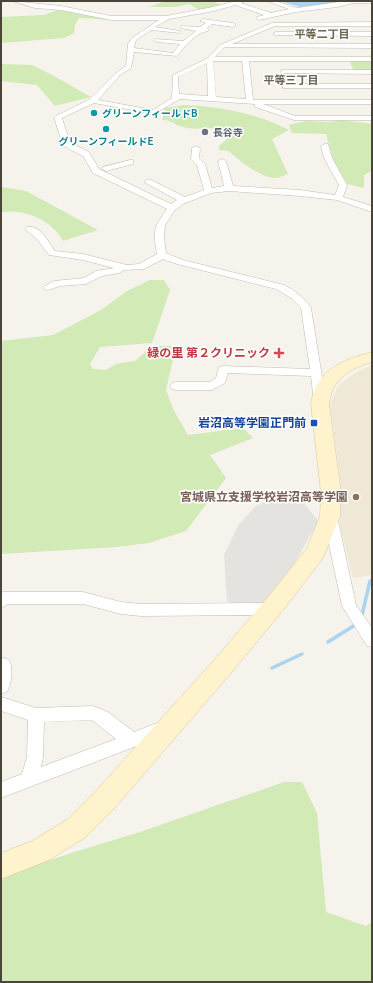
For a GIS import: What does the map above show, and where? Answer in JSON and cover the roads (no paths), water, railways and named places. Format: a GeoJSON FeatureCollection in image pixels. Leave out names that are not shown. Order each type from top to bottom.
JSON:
{"type":"FeatureCollection","features":[{"type":"Feature","properties":{"kind":"street"},"geometry":{"type":"LineString","coordinates":[[16,1],[34,6],[61,8],[111,18],[167,18],[214,9],[242,1]]}},
{"type":"Feature","properties":{"kind":"street"},"geometry":{"type":"LineString","coordinates":[[269,1],[297,10]]}},
{"type":"Feature","properties":{"kind":"street"},"geometry":{"type":"LineString","coordinates":[[259,18],[297,10],[344,4],[353,1],[371,1]]}},
{"type":"Feature","properties":{"kind":"street"},"geometry":{"type":"LineString","coordinates":[[360,1],[372,9]]}},
{"type":"Feature","properties":{"kind":"street"},"geometry":{"type":"LineString","coordinates":[[235,3],[270,15]]}},
{"type":"Feature","properties":{"kind":"street"},"geometry":{"type":"LineString","coordinates":[[323,7],[331,11]]}},
{"type":"Feature","properties":{"kind":"street"},"geometry":{"type":"LineString","coordinates":[[183,15],[187,19],[233,25]]}},
{"type":"Feature","properties":{"kind":"street"},"geometry":{"type":"LineString","coordinates":[[130,162],[102,171],[96,171],[86,154],[72,147],[65,141],[60,129],[58,117],[93,101],[118,74],[129,66],[131,44],[134,39],[149,28],[167,18]]}},
{"type":"Feature","properties":{"kind":"street"},"geometry":{"type":"LineString","coordinates":[[131,50],[175,55],[184,43],[211,22]]}},
{"type":"Feature","properties":{"kind":"street"},"geometry":{"type":"LineString","coordinates":[[93,101],[154,112],[176,99],[175,76],[210,59],[222,46],[274,24],[372,24]]}},
{"type":"Feature","properties":{"kind":"street"},"geometry":{"type":"LineString","coordinates":[[274,24],[289,102]]}},
{"type":"Feature","properties":{"kind":"street"},"geometry":{"type":"LineString","coordinates":[[149,28],[213,31]]}},
{"type":"Feature","properties":{"kind":"street"},"geometry":{"type":"LineString","coordinates":[[276,34],[372,34]]}},
{"type":"Feature","properties":{"kind":"street"},"geometry":{"type":"LineString","coordinates":[[157,40],[184,43]]}},
{"type":"Feature","properties":{"kind":"street"},"geometry":{"type":"LineString","coordinates":[[222,46],[372,46]]}},
{"type":"Feature","properties":{"kind":"street"},"geometry":{"type":"LineString","coordinates":[[210,59],[372,59]]}},
{"type":"Feature","properties":{"kind":"street"},"geometry":{"type":"LineString","coordinates":[[210,59],[212,99]]}},
{"type":"Feature","properties":{"kind":"street"},"geometry":{"type":"LineString","coordinates":[[244,59],[250,102]]}},
{"type":"Feature","properties":{"kind":"street"},"geometry":{"type":"LineString","coordinates":[[283,72],[372,72]]}},
{"type":"Feature","properties":{"kind":"street"},"geometry":{"type":"LineString","coordinates":[[286,86],[372,86]]}},
{"type":"Feature","properties":{"kind":"street"},"geometry":{"type":"LineString","coordinates":[[175,96],[250,102],[372,102]]}},
{"type":"Feature","properties":{"kind":"street"},"geometry":{"type":"LineString","coordinates":[[250,102],[294,118],[372,118]]}},
{"type":"Feature","properties":{"kind":"street"},"geometry":{"type":"LineString","coordinates":[[82,106],[112,113]]}},
{"type":"Feature","properties":{"kind":"street"},"geometry":{"type":"LineString","coordinates":[[325,146],[328,158],[343,185],[338,198]]}},
{"type":"Feature","properties":{"kind":"street"},"geometry":{"type":"LineString","coordinates":[[90,148],[102,171],[172,208]]}},
{"type":"Feature","properties":{"kind":"street"},"geometry":{"type":"LineString","coordinates":[[196,148],[195,159],[201,164],[208,190]]}},
{"type":"Feature","properties":{"kind":"street"},"geometry":{"type":"LineString","coordinates":[[222,161],[229,188]]}},
{"type":"Feature","properties":{"kind":"street"},"geometry":{"type":"LineString","coordinates":[[148,182],[184,200]]}},
{"type":"Feature","properties":{"kind":"street"},"geometry":{"type":"LineString","coordinates":[[162,255],[159,238],[160,224],[172,208],[184,200],[208,190],[229,188],[300,192],[338,198],[372,209]]}},
{"type":"Feature","properties":{"kind":"street"},"geometry":{"type":"LineString","coordinates":[[30,229],[40,237],[52,253],[83,257],[127,268]]}},
{"type":"Feature","properties":{"kind":"street"},"geometry":{"type":"LineString","coordinates":[[48,287],[58,283],[86,281],[99,273],[141,266],[162,255],[180,262],[280,287],[301,299],[306,308],[320,404],[331,493],[330,516],[349,606],[372,641]]}},
{"type":"Feature","properties":{"kind":"street"},"geometry":{"type":"LineString","coordinates":[[320,404],[320,394],[330,379],[344,367],[372,357]]}},
{"type":"Feature","properties":{"kind":"street"},"geometry":{"type":"LineString","coordinates":[[176,386],[212,386],[221,380],[223,369],[315,373]]}},
{"type":"Feature","properties":{"kind":"street"},"geometry":{"type":"LineString","coordinates":[[1,866],[40,850],[76,828],[103,802],[271,609],[316,552],[330,516]]}},
{"type":"Feature","properties":{"kind":"street"},"geometry":{"type":"LineString","coordinates":[[1,602],[4,598],[83,598],[121,608],[141,610],[271,609]]}},
{"type":"Feature","properties":{"kind":"street"},"geometry":{"type":"LineString","coordinates":[[1,687],[4,665]]}},
{"type":"Feature","properties":{"kind":"street"},"geometry":{"type":"LineString","coordinates":[[1,704],[36,715],[93,713],[102,717],[132,741]]}},
{"type":"Feature","properties":{"kind":"street"},"geometry":{"type":"LineString","coordinates":[[29,780],[35,756],[36,715]]}},
{"type":"Feature","properties":{"kind":"street"},"geometry":{"type":"LineString","coordinates":[[1,790],[170,726]]}},
{"type":"Feature","properties":{"kind":"water"},"geometry":{"type":"Polygon","coordinates":[[[279,1],[341,1],[338,3],[300,7],[279,1]]]}},
{"type":"Feature","properties":{"kind":"waterway"},"geometry":{"type":"LineString","coordinates":[[362,615],[370,581],[372,580]]}},
{"type":"Feature","properties":{"kind":"waterway"},"geometry":{"type":"LineString","coordinates":[[328,642],[355,625]]}},
{"type":"Feature","properties":{"kind":"waterway"},"geometry":{"type":"LineString","coordinates":[[272,668],[302,654]]}},
{"type":"Feature","properties":{"kind":"place","name":"グリーンフィールドB"},"geometry":{"type":"Point","coordinates":[94,113]}},
{"type":"Feature","properties":{"kind":"place","name":"グリーンフィールドE"},"geometry":{"type":"Point","coordinates":[106,129]}},
{"type":"Feature","properties":{"kind":"place","name":"長谷寺"},"geometry":{"type":"Point","coordinates":[205,132]}},
{"type":"Feature","properties":{"kind":"place","name":"緑の里 第２クリニック"},"geometry":{"type":"Point","coordinates":[279,353]}},
{"type":"Feature","properties":{"kind":"place","name":"岩沼高等学園正門前"},"geometry":{"type":"Point","coordinates":[314,423]}},
{"type":"Feature","properties":{"kind":"place","name":"宮城県立支援学校岩沼高等学園"},"geometry":{"type":"Point","coordinates":[356,497]}},
{"type":"Feature","properties":{"kind":"district","name":"平等二丁目"},"geometry":{"type":"Point","coordinates":[322,34]}},
{"type":"Feature","properties":{"kind":"district","name":"平等三丁目"},"geometry":{"type":"Point","coordinates":[291,80]}}]}
